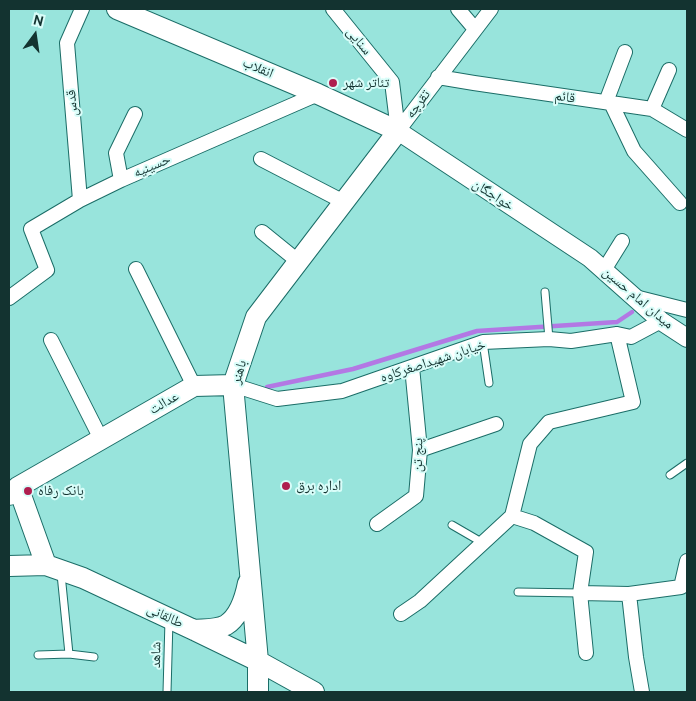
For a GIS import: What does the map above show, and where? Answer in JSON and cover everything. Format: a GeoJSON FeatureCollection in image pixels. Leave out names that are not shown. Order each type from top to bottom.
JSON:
{"type":"FeatureCollection","features":[{"type":"Feature","properties":{"kind":"main road","name":"انقلاب"},"geometry":{"type":"LineString","coordinates":[[117,9],[318,94],[398,131]]}},
{"type":"Feature","properties":{"kind":"main road","name":"باهنر"},"geometry":{"type":"LineString","coordinates":[[258,692],[258,661],[251,573],[233,385],[256,317],[398,131]]}},
{"type":"Feature","properties":{"kind":"main road","name":"عدالت"},"geometry":{"type":"LineString","coordinates":[[14,491],[194,386],[233,385]]}},
{"type":"Feature","properties":{"kind":"main road"},"geometry":{"type":"LineString","coordinates":[[14,491],[53,568]]}},
{"type":"Feature","properties":{"kind":"main road","name":"طالقانی"},"geometry":{"type":"LineString","coordinates":[[9,566],[53,568],[83,578],[258,661],[314,692]]}},
{"type":"Feature","properties":{"kind":"main road"},"geometry":{"type":"LineString","coordinates":[[194,630],[226,625],[236,614],[243,602],[251,573]]}},
{"type":"Feature","properties":{"kind":"street","name":"قدس"},"geometry":{"type":"LineString","coordinates":[[80,200],[67,43],[82,9]]}},
{"type":"Feature","properties":{"kind":"street"},"geometry":{"type":"LineString","coordinates":[[458,9],[475,30]]}},
{"type":"Feature","properties":{"kind":"street"},"geometry":{"type":"LineString","coordinates":[[438,77],[491,9]]}},
{"type":"Feature","properties":{"kind":"street","name":"سنایی"},"geometry":{"type":"LineString","coordinates":[[336,10],[392,82],[398,131]]}},
{"type":"Feature","properties":{"kind":"street"},"geometry":{"type":"LineString","coordinates":[[625,52],[609,103],[634,150],[680,203]]}},
{"type":"Feature","properties":{"kind":"street"},"geometry":{"type":"LineString","coordinates":[[652,109],[669,70]]}},
{"type":"Feature","properties":{"kind":"street","name":"تقرچه"},"geometry":{"type":"LineString","coordinates":[[398,131],[438,77]]}},
{"type":"Feature","properties":{"kind":"street","name":"قائم"},"geometry":{"type":"LineString","coordinates":[[438,77],[652,109],[687,130]]}},
{"type":"Feature","properties":{"kind":"street","name":"حسینیه"},"geometry":{"type":"LineString","coordinates":[[9,298],[47,270],[31,229],[80,200],[121,180],[318,94]]}},
{"type":"Feature","properties":{"kind":"street"},"geometry":{"type":"LineString","coordinates":[[121,180],[116,153],[135,114]]}},
{"type":"Feature","properties":{"kind":"street","name":"خواجگان"},"geometry":{"type":"LineString","coordinates":[[398,131],[590,258]]}},
{"type":"Feature","properties":{"kind":"street"},"geometry":{"type":"LineString","coordinates":[[261,159],[344,202]]}},
{"type":"Feature","properties":{"kind":"street"},"geometry":{"type":"LineString","coordinates":[[262,232],[299,262]]}},
{"type":"Feature","properties":{"kind":"street"},"geometry":{"type":"LineString","coordinates":[[604,270],[622,241]]}},
{"type":"Feature","properties":{"kind":"street","name":"میدان امام حسین"},"geometry":{"type":"LineString","coordinates":[[590,258],[661,321],[687,338]]}},
{"type":"Feature","properties":{"kind":"street"},"geometry":{"type":"LineString","coordinates":[[136,269],[194,386]]}},
{"type":"Feature","properties":{"kind":"street"},"geometry":{"type":"LineString","coordinates":[[634,297],[687,310]]}},
{"type":"Feature","properties":{"kind":"street","name":"خیابان شهیداصغرکاوه"},"geometry":{"type":"LineString","coordinates":[[233,385],[276,399],[342,391],[483,342],[549,339],[571,341],[617,334],[631,337],[661,321]]}},
{"type":"Feature","properties":{"kind":"street"},"geometry":{"type":"LineString","coordinates":[[401,614],[420,601],[512,516],[530,444],[549,422],[633,402],[617,334]]}},
{"type":"Feature","properties":{"kind":"street"},"geometry":{"type":"LineString","coordinates":[[50,340],[101,439]]}},
{"type":"Feature","properties":{"kind":"street","name":"پنج تن"},"geometry":{"type":"LineString","coordinates":[[377,524],[416,496],[420,450],[412,367]]}},
{"type":"Feature","properties":{"kind":"street"},"geometry":{"type":"LineString","coordinates":[[420,450],[496,424]]}},
{"type":"Feature","properties":{"kind":"street"},"geometry":{"type":"LineString","coordinates":[[512,516],[534,523],[586,552],[580,593],[586,653]]}},
{"type":"Feature","properties":{"kind":"street"},"geometry":{"type":"LineString","coordinates":[[580,593],[629,594],[681,587],[687,561]]}},
{"type":"Feature","properties":{"kind":"street"},"geometry":{"type":"LineString","coordinates":[[629,594],[642,692]]}},
{"type":"Feature","properties":{"kind":"lane"},"geometry":{"type":"LineString","coordinates":[[545,292],[549,339]]}},
{"type":"Feature","properties":{"kind":"lane"},"geometry":{"type":"LineString","coordinates":[[483,342],[489,383]]}},
{"type":"Feature","properties":{"kind":"lane"},"geometry":{"type":"LineString","coordinates":[[670,475],[687,464]]}},
{"type":"Feature","properties":{"kind":"lane"},"geometry":{"type":"LineString","coordinates":[[452,525],[483,543]]}},
{"type":"Feature","properties":{"kind":"lane"},"geometry":{"type":"LineString","coordinates":[[53,568],[69,654]]}},
{"type":"Feature","properties":{"kind":"lane"},"geometry":{"type":"LineString","coordinates":[[518,592],[580,593]]}},
{"type":"Feature","properties":{"kind":"lane","name":"شاهد"},"geometry":{"type":"LineString","coordinates":[[167,692],[169,618]]}},
{"type":"Feature","properties":{"kind":"lane"},"geometry":{"type":"LineString","coordinates":[[38,655],[69,654],[94,657]]}},
{"type":"Feature","properties":{"kind":"waterway"},"geometry":{"type":"LineString","coordinates":[[267,387],[353,369],[477,331],[617,322],[632,312]]}},
{"type":"Feature","properties":{"kind":"place","name":"تئاتر شهر"},"geometry":{"type":"Point","coordinates":[333,83]}},
{"type":"Feature","properties":{"kind":"place","name":"اداره برق"},"geometry":{"type":"Point","coordinates":[286,486]}},
{"type":"Feature","properties":{"kind":"place","name":"بانک رفاه"},"geometry":{"type":"Point","coordinates":[28,491]}}]}
